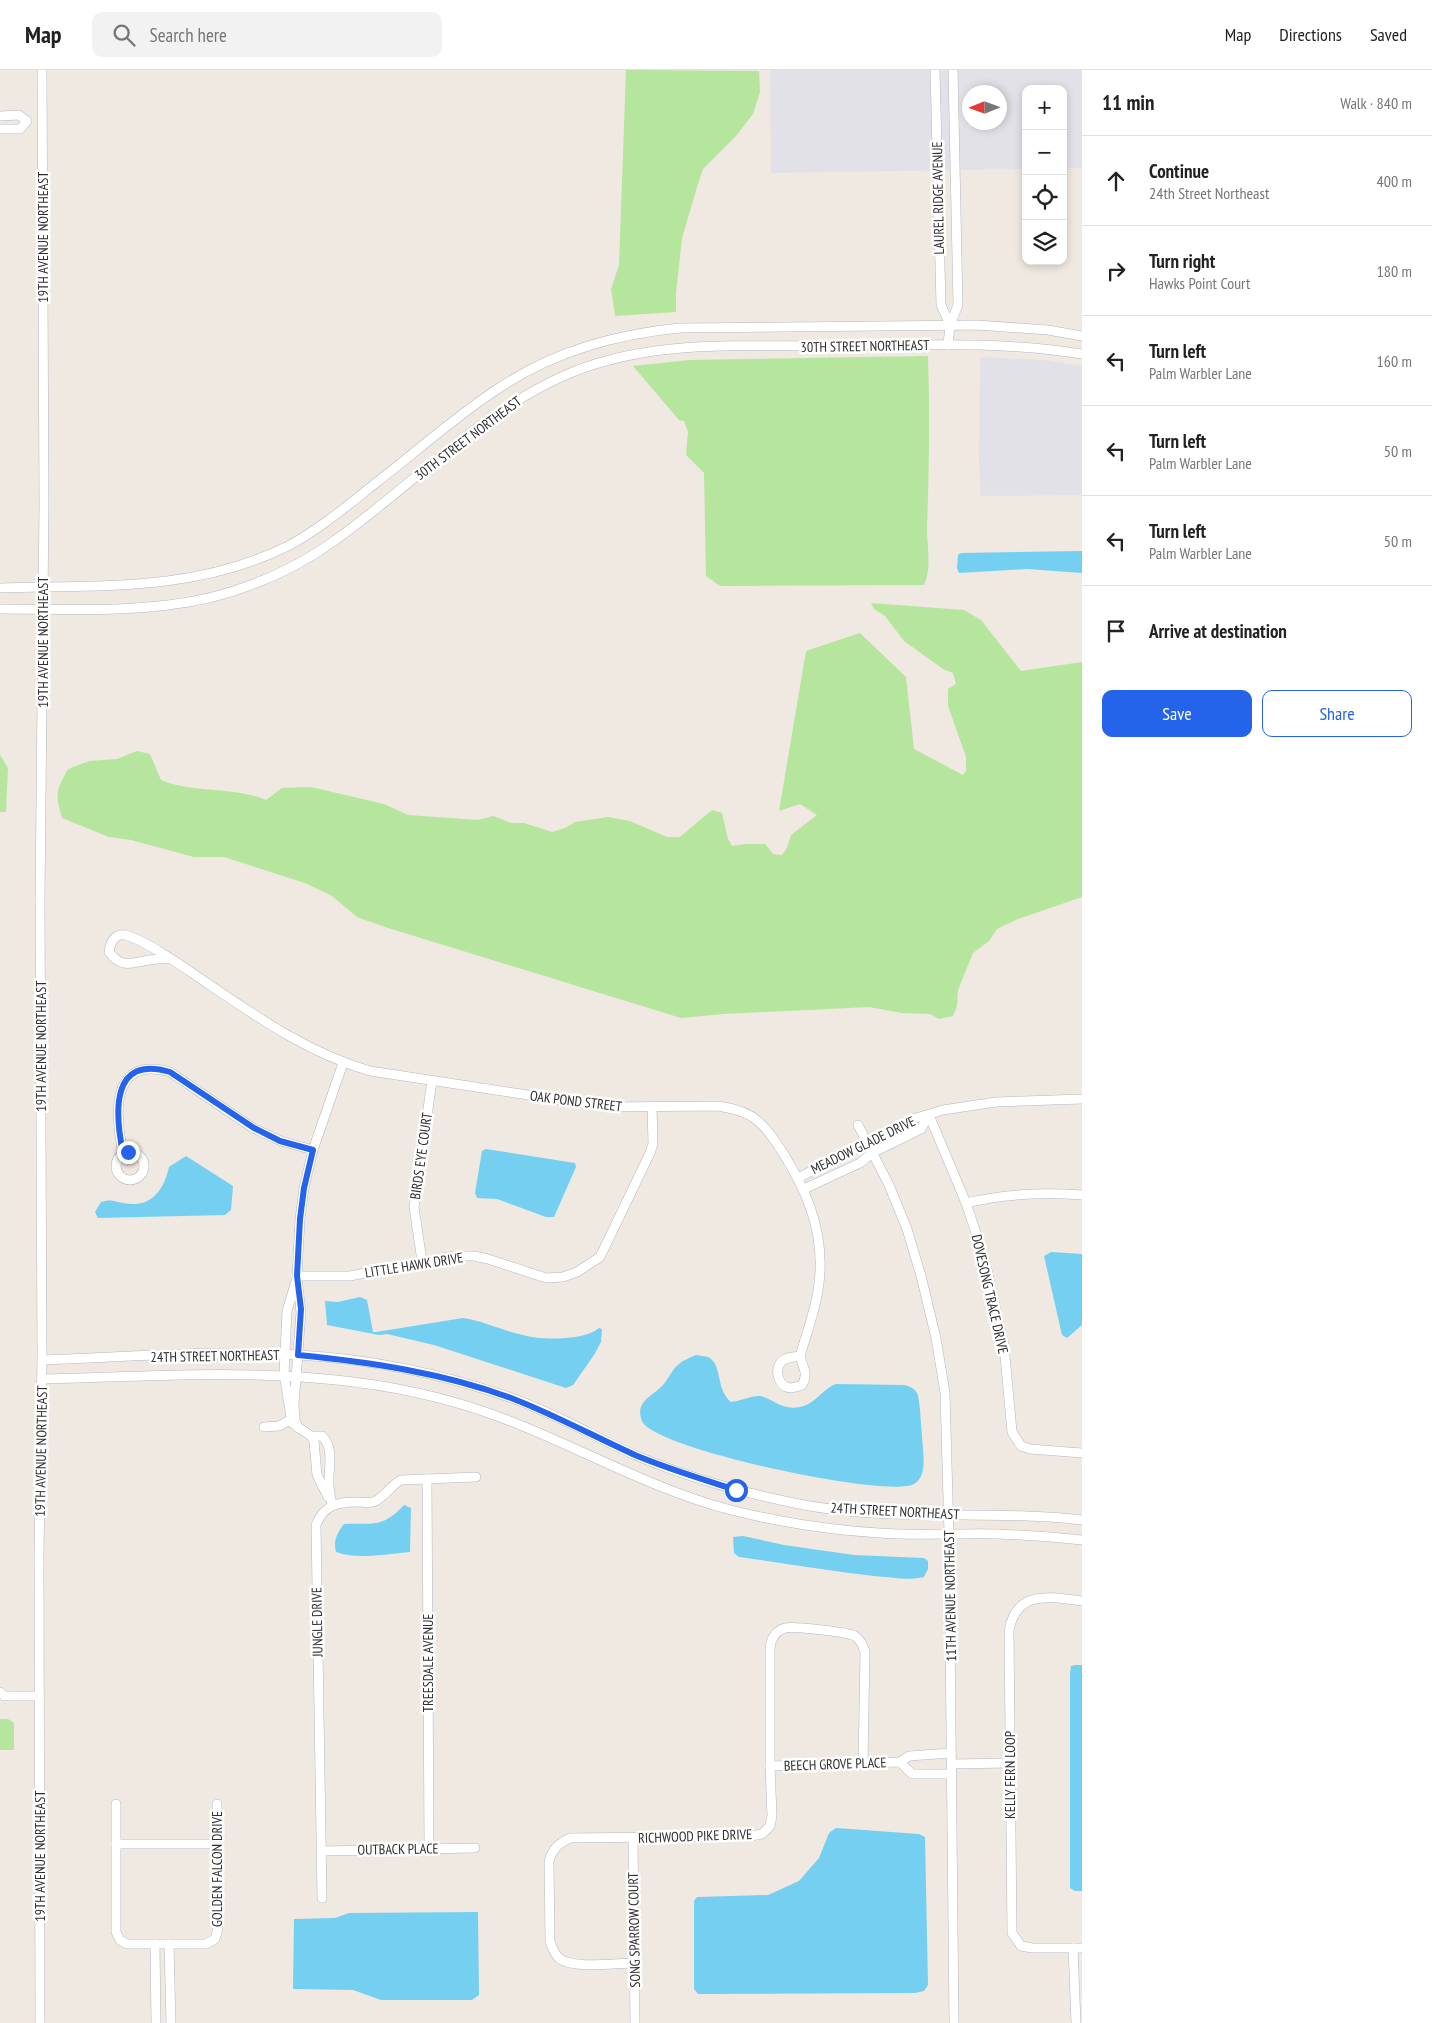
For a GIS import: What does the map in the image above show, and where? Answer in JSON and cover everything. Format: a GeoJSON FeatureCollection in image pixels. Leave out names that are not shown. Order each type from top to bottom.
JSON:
{"type":"FeatureCollection","features":[{"type":"Feature","properties":{"kind":"street","name":"19TH AVENUE NORTHEAST"},"geometry":{"type":"LineString","coordinates":[[40,2023],[39,1696],[42,1360],[40,900],[43,609],[42,70]]}},
{"type":"Feature","properties":{"kind":"street","name":"LAUREL RIDGE AVENUE"},"geometry":{"type":"LineString","coordinates":[[935,70],[941,305],[950,325]]}},
{"type":"Feature","properties":{"kind":"street","name":"LAUREL RIDGE AVENUE"},"geometry":{"type":"LineString","coordinates":[[948,345],[950,325],[958,305],[953,70]]}},
{"type":"Feature","properties":{"kind":"street"},"geometry":{"type":"LineString","coordinates":[[0,116],[19,115],[27,121],[42,120]]}},
{"type":"Feature","properties":{"kind":"street"},"geometry":{"type":"LineString","coordinates":[[0,129],[20,129],[27,121]]}},
{"type":"Feature","properties":{"kind":"street"},"geometry":{"type":"LineString","coordinates":[[938,182],[955,182]]}},
{"type":"Feature","properties":{"kind":"street","name":"30TH STREET NORTHEAST"},"geometry":{"type":"LineString","coordinates":[[0,588],[156,584],[228,569],[268,555],[290,545],[324,524],[465,412],[500,387],[534,368],[604,340],[648,331],[680,328],[950,325],[1048,330],[1082,336]]}},
{"type":"Feature","properties":{"kind":"street","name":"30TH STREET NORTHEAST"},"geometry":{"type":"LineString","coordinates":[[0,610],[141,608],[170,605],[238,589],[269,578],[333,542],[486,422],[520,398],[560,377],[593,364],[627,355],[691,348],[948,345],[1011,346],[1082,354]]}},
{"type":"Feature","properties":{"kind":"street","name":"OAK POND STREET"},"geometry":{"type":"LineString","coordinates":[[170,958],[148,960],[136,964],[116,961],[109,952],[110,943],[116,937],[124,935],[170,958],[273,1028],[343,1063],[370,1071],[607,1107],[718,1106],[734,1108],[750,1116],[766,1128],[798,1178],[804,1189],[815,1221],[820,1270],[818,1295],[800,1356]]}},
{"type":"Feature","properties":{"kind":"street"},"geometry":{"type":"LineString","coordinates":[[298,1428],[295,1420],[294,1405],[301,1309],[297,1276],[301,1211],[313,1150],[343,1063]]}},
{"type":"Feature","properties":{"kind":"street"},"geometry":{"type":"LineString","coordinates":[[123,1153],[118,1128],[118,1098],[123,1084],[134,1072],[145,1068],[156,1068],[170,1072],[254,1128],[280,1141],[313,1150]]}},
{"type":"Feature","properties":{"kind":"street","name":"BIRDS EYE COURT"},"geometry":{"type":"LineString","coordinates":[[422,1261],[414,1207],[432,1081]]}},
{"type":"Feature","properties":{"kind":"street","name":"MEADOW GLADE DRIVE"},"geometry":{"type":"LineString","coordinates":[[798,1178],[913,1119],[942,1110],[996,1102],[1082,1099]]}},
{"type":"Feature","properties":{"kind":"street","name":"LITTLE HAWK DRIVE"},"geometry":{"type":"LineString","coordinates":[[297,1276],[350,1276],[454,1256],[474,1256],[546,1278],[562,1277],[577,1272],[589,1266],[600,1257],[650,1153],[652,1144],[652,1107]]}},
{"type":"Feature","properties":{"kind":"street","name":"MEADOW GLADE DRIVE"},"geometry":{"type":"LineString","coordinates":[[804,1189],[860,1163],[872,1154],[921,1129],[929,1115]]}},
{"type":"Feature","properties":{"kind":"street","name":"DOVESONG TRACE DRIVE"},"geometry":{"type":"LineString","coordinates":[[929,1115],[966,1203],[984,1257],[1004,1345],[1012,1432],[1022,1446],[1030,1449],[1082,1453]]}},
{"type":"Feature","properties":{"kind":"street","name":"11TH AVENUE NORTHEAST"},"geometry":{"type":"LineString","coordinates":[[858,1124],[889,1185],[907,1228],[936,1338],[945,1393],[949,1514],[954,2023]]}},
{"type":"Feature","properties":{"kind":"street"},"geometry":{"type":"LineString","coordinates":[[966,1203],[1008,1196],[1056,1193],[1082,1194]]}},
{"type":"Feature","properties":{"kind":"street"},"geometry":{"type":"LineString","coordinates":[[297,1276],[287,1311],[284,1374],[290,1420],[298,1428],[311,1436],[314,1441],[319,1481],[332,1505]]}},
{"type":"Feature","properties":{"kind":"street","name":"24TH STREET NORTHEAST"},"geometry":{"type":"LineString","coordinates":[[42,1360],[223,1354],[298,1355],[344,1360],[426,1374],[510,1398],[636,1455],[686,1474],[736,1490],[795,1504],[835,1510],[885,1514],[1014,1514],[1082,1520]]}},
{"type":"Feature","properties":{"kind":"street","name":"24TH STREET NORTHEAST"},"geometry":{"type":"LineString","coordinates":[[42,1379],[284,1374],[357,1381],[457,1402],[500,1416],[625,1472],[679,1494],[730,1510],[835,1530],[882,1534],[1015,1534],[1082,1540]]}},
{"type":"Feature","properties":{"kind":"street"},"geometry":{"type":"LineString","coordinates":[[264,1427],[279,1426],[290,1420]]}},
{"type":"Feature","properties":{"kind":"street"},"geometry":{"type":"LineString","coordinates":[[311,1436],[322,1436],[328,1446],[331,1465],[329,1486],[332,1505]]}},
{"type":"Feature","properties":{"kind":"street"},"geometry":{"type":"LineString","coordinates":[[332,1505],[373,1502],[382,1497],[392,1485],[401,1480],[476,1477]]}},
{"type":"Feature","properties":{"kind":"street","name":"TREESDALE AVENUE"},"geometry":{"type":"LineString","coordinates":[[427,1479],[429,1848]]}},
{"type":"Feature","properties":{"kind":"street","name":"JUNGLE DRIVE"},"geometry":{"type":"LineString","coordinates":[[322,1898],[315,1532],[318,1520],[326,1509],[332,1505]]}},
{"type":"Feature","properties":{"kind":"street","name":"KELLY FERN LOOP"},"geometry":{"type":"LineString","coordinates":[[1078,1948],[1032,1948],[1022,1946],[1016,1941],[1012,1933],[1010,1631],[1014,1614],[1030,1599],[1049,1597],[1082,1601]]}},
{"type":"Feature","properties":{"kind":"street","name":"RICHWOOD PIKE DRIVE"},"geometry":{"type":"LineString","coordinates":[[634,1963],[573,1964],[562,1960],[555,1954],[550,1942],[549,1861],[552,1852],[557,1845],[570,1838],[751,1836],[762,1834],[770,1826],[772,1816],[770,1766],[771,1642],[776,1633],[790,1627],[847,1634],[857,1637],[863,1646],[865,1652],[863,1764]]}},
{"type":"Feature","properties":{"kind":"street"},"geometry":{"type":"LineString","coordinates":[[2,1696],[39,1696]]}},
{"type":"Feature","properties":{"kind":"street","name":"BEECH GROVE PLACE"},"geometry":{"type":"LineString","coordinates":[[770,1766],[900,1762],[909,1756],[952,1753]]}},
{"type":"Feature","properties":{"kind":"street","name":"BEECH GROVE PLACE"},"geometry":{"type":"LineString","coordinates":[[900,1762],[912,1774],[952,1774]]}},
{"type":"Feature","properties":{"kind":"street"},"geometry":{"type":"LineString","coordinates":[[952,1764],[1010,1763]]}},
{"type":"Feature","properties":{"kind":"street","name":"GOLDEN FALCON DRIVE"},"geometry":{"type":"LineString","coordinates":[[116,1804],[117,1936],[123,1943],[127,1944],[206,1944],[211,1942],[218,1934],[217,1804]]}},
{"type":"Feature","properties":{"kind":"street","name":"SONG SPARROW COURT"},"geometry":{"type":"LineString","coordinates":[[633,1838],[635,2023]]}},
{"type":"Feature","properties":{"kind":"street"},"geometry":{"type":"LineString","coordinates":[[116,1844],[218,1844]]}},
{"type":"Feature","properties":{"kind":"street","name":"OUTBACK PLACE"},"geometry":{"type":"LineString","coordinates":[[322,1850],[475,1848]]}},
{"type":"Feature","properties":{"kind":"street"},"geometry":{"type":"LineString","coordinates":[[155,1944],[156,2023]]}},
{"type":"Feature","properties":{"kind":"street"},"geometry":{"type":"LineString","coordinates":[[169,1944],[171,2023]]}},
{"type":"Feature","properties":{"kind":"street"},"geometry":{"type":"LineString","coordinates":[[1076,2023],[1078,1948]]}},
{"type":"Feature","properties":{"kind":"shaded area"},"geometry":{"type":"Polygon","coordinates":[[[770,70],[1082,70],[1082,168],[1067,168],[1067,85],[1022,85],[1022,169],[771,173],[770,70]]]}},
{"type":"Feature","properties":{"kind":"shaded area"},"geometry":{"type":"Polygon","coordinates":[[[980,357],[1044,360],[1082,366],[1082,495],[981,496],[979,464],[980,357]]]}},
{"type":"Feature","properties":{"kind":"green space"},"geometry":{"type":"Polygon","coordinates":[[[626,70],[759,71],[760,92],[753,114],[736,136],[703,169],[682,238],[676,293],[676,312],[615,316],[611,289],[619,265],[626,70]]]}},
{"type":"Feature","properties":{"kind":"green space"},"geometry":{"type":"Polygon","coordinates":[[[928,356],[928,572],[924,585],[720,586],[706,576],[704,473],[686,455],[688,432],[684,421],[679,420],[633,366],[689,360],[928,356]]]}},
{"type":"Feature","properties":{"kind":"green space"},"geometry":{"type":"Polygon","coordinates":[[[871,603],[964,610],[981,620],[1021,671],[1082,662],[1082,897],[1018,919],[997,929],[989,941],[973,953],[958,990],[957,1006],[953,1016],[939,1019],[930,1014],[902,1013],[869,1007],[723,1014],[681,1018],[357,917],[332,896],[305,883],[224,857],[194,857],[131,840],[109,837],[62,818],[58,792],[68,769],[89,761],[117,759],[137,751],[150,754],[161,780],[187,787],[240,793],[266,800],[282,788],[311,787],[384,804],[408,815],[478,820],[493,816],[511,823],[524,823],[552,832],[565,828],[575,822],[608,817],[630,821],[667,837],[680,837],[712,810],[722,813],[728,839],[732,846],[765,844],[773,854],[782,855],[787,848],[791,835],[817,815],[800,804],[779,811],[806,651],[860,633],[906,677],[914,749],[963,775],[966,771],[966,757],[948,706],[948,689],[956,684],[953,673],[943,669],[904,641],[885,616],[874,609],[871,603]]]}},
{"type":"Feature","properties":{"kind":"green space"},"geometry":{"type":"Polygon","coordinates":[[[0,755],[8,768],[6,812],[0,812],[0,755]]]}},
{"type":"Feature","properties":{"kind":"green space"},"geometry":{"type":"Polygon","coordinates":[[[0,1719],[8,1719],[14,1723],[14,1750],[0,1750],[0,1719]]]}},
{"type":"Feature","properties":{"kind":"water"},"geometry":{"type":"Polygon","coordinates":[[[1082,551],[1082,573],[1027,569],[959,573],[957,568],[958,555],[961,553],[1082,551]]]}},
{"type":"Feature","properties":{"kind":"water"},"geometry":{"type":"Polygon","coordinates":[[[486,1149],[575,1163],[576,1167],[554,1217],[546,1217],[497,1199],[477,1198],[475,1193],[482,1151],[486,1149]]]}},
{"type":"Feature","properties":{"kind":"water"},"geometry":{"type":"Polygon","coordinates":[[[186,1156],[233,1186],[231,1210],[225,1215],[98,1218],[95,1212],[101,1202],[111,1200],[133,1204],[141,1203],[155,1196],[164,1183],[169,1167],[186,1156]]]}},
{"type":"Feature","properties":{"kind":"water"},"geometry":{"type":"Polygon","coordinates":[[[1051,1252],[1082,1254],[1082,1325],[1067,1338],[1062,1335],[1044,1256],[1051,1252]]]}},
{"type":"Feature","properties":{"kind":"water"},"geometry":{"type":"Polygon","coordinates":[[[360,1297],[367,1300],[373,1332],[463,1318],[516,1333],[545,1338],[579,1336],[599,1328],[602,1329],[601,1342],[573,1385],[566,1388],[434,1345],[387,1334],[379,1335],[327,1325],[325,1301],[338,1302],[360,1297]]]}},
{"type":"Feature","properties":{"kind":"water"},"geometry":{"type":"Polygon","coordinates":[[[696,1355],[713,1360],[726,1397],[731,1402],[759,1396],[782,1406],[793,1408],[810,1403],[836,1384],[904,1385],[911,1388],[917,1393],[920,1406],[923,1454],[922,1475],[914,1484],[895,1487],[818,1478],[725,1457],[655,1432],[642,1421],[640,1410],[642,1405],[663,1385],[676,1366],[696,1355]]]}},
{"type":"Feature","properties":{"kind":"water"},"geometry":{"type":"Polygon","coordinates":[[[404,1505],[411,1508],[410,1552],[354,1556],[336,1552],[336,1537],[344,1524],[377,1523],[390,1518],[404,1505]]]}},
{"type":"Feature","properties":{"kind":"water"},"geometry":{"type":"Polygon","coordinates":[[[743,1536],[784,1545],[854,1555],[924,1558],[928,1561],[928,1569],[924,1577],[912,1579],[840,1572],[739,1557],[734,1553],[733,1537],[743,1536]]]}},
{"type":"Feature","properties":{"kind":"water"},"geometry":{"type":"Polygon","coordinates":[[[1082,1665],[1082,1891],[1075,1891],[1070,1888],[1070,1673],[1071,1666],[1082,1665]]]}},
{"type":"Feature","properties":{"kind":"water"},"geometry":{"type":"Polygon","coordinates":[[[836,1828],[919,1834],[925,1837],[928,1985],[924,1991],[915,1993],[698,1994],[694,1989],[694,1901],[697,1897],[768,1895],[799,1881],[819,1858],[829,1833],[836,1828]]]}},
{"type":"Feature","properties":{"kind":"water"},"geometry":{"type":"Polygon","coordinates":[[[478,1912],[479,1995],[472,2000],[381,2000],[353,1990],[293,1989],[294,1919],[335,1918],[349,1913],[478,1912]]]}},
{"type":"Feature","properties":{"kind":"route"},"geometry":{"type":"LineString","coordinates":[[128,1152],[123,1153],[118,1128],[118,1098],[123,1084],[134,1072],[145,1068],[156,1068],[170,1072],[254,1128],[280,1141],[313,1150],[304,1188],[300,1219],[297,1276],[298,1298],[301,1309],[298,1355],[344,1360],[426,1374],[510,1398],[636,1455],[736,1490]]}}]}
